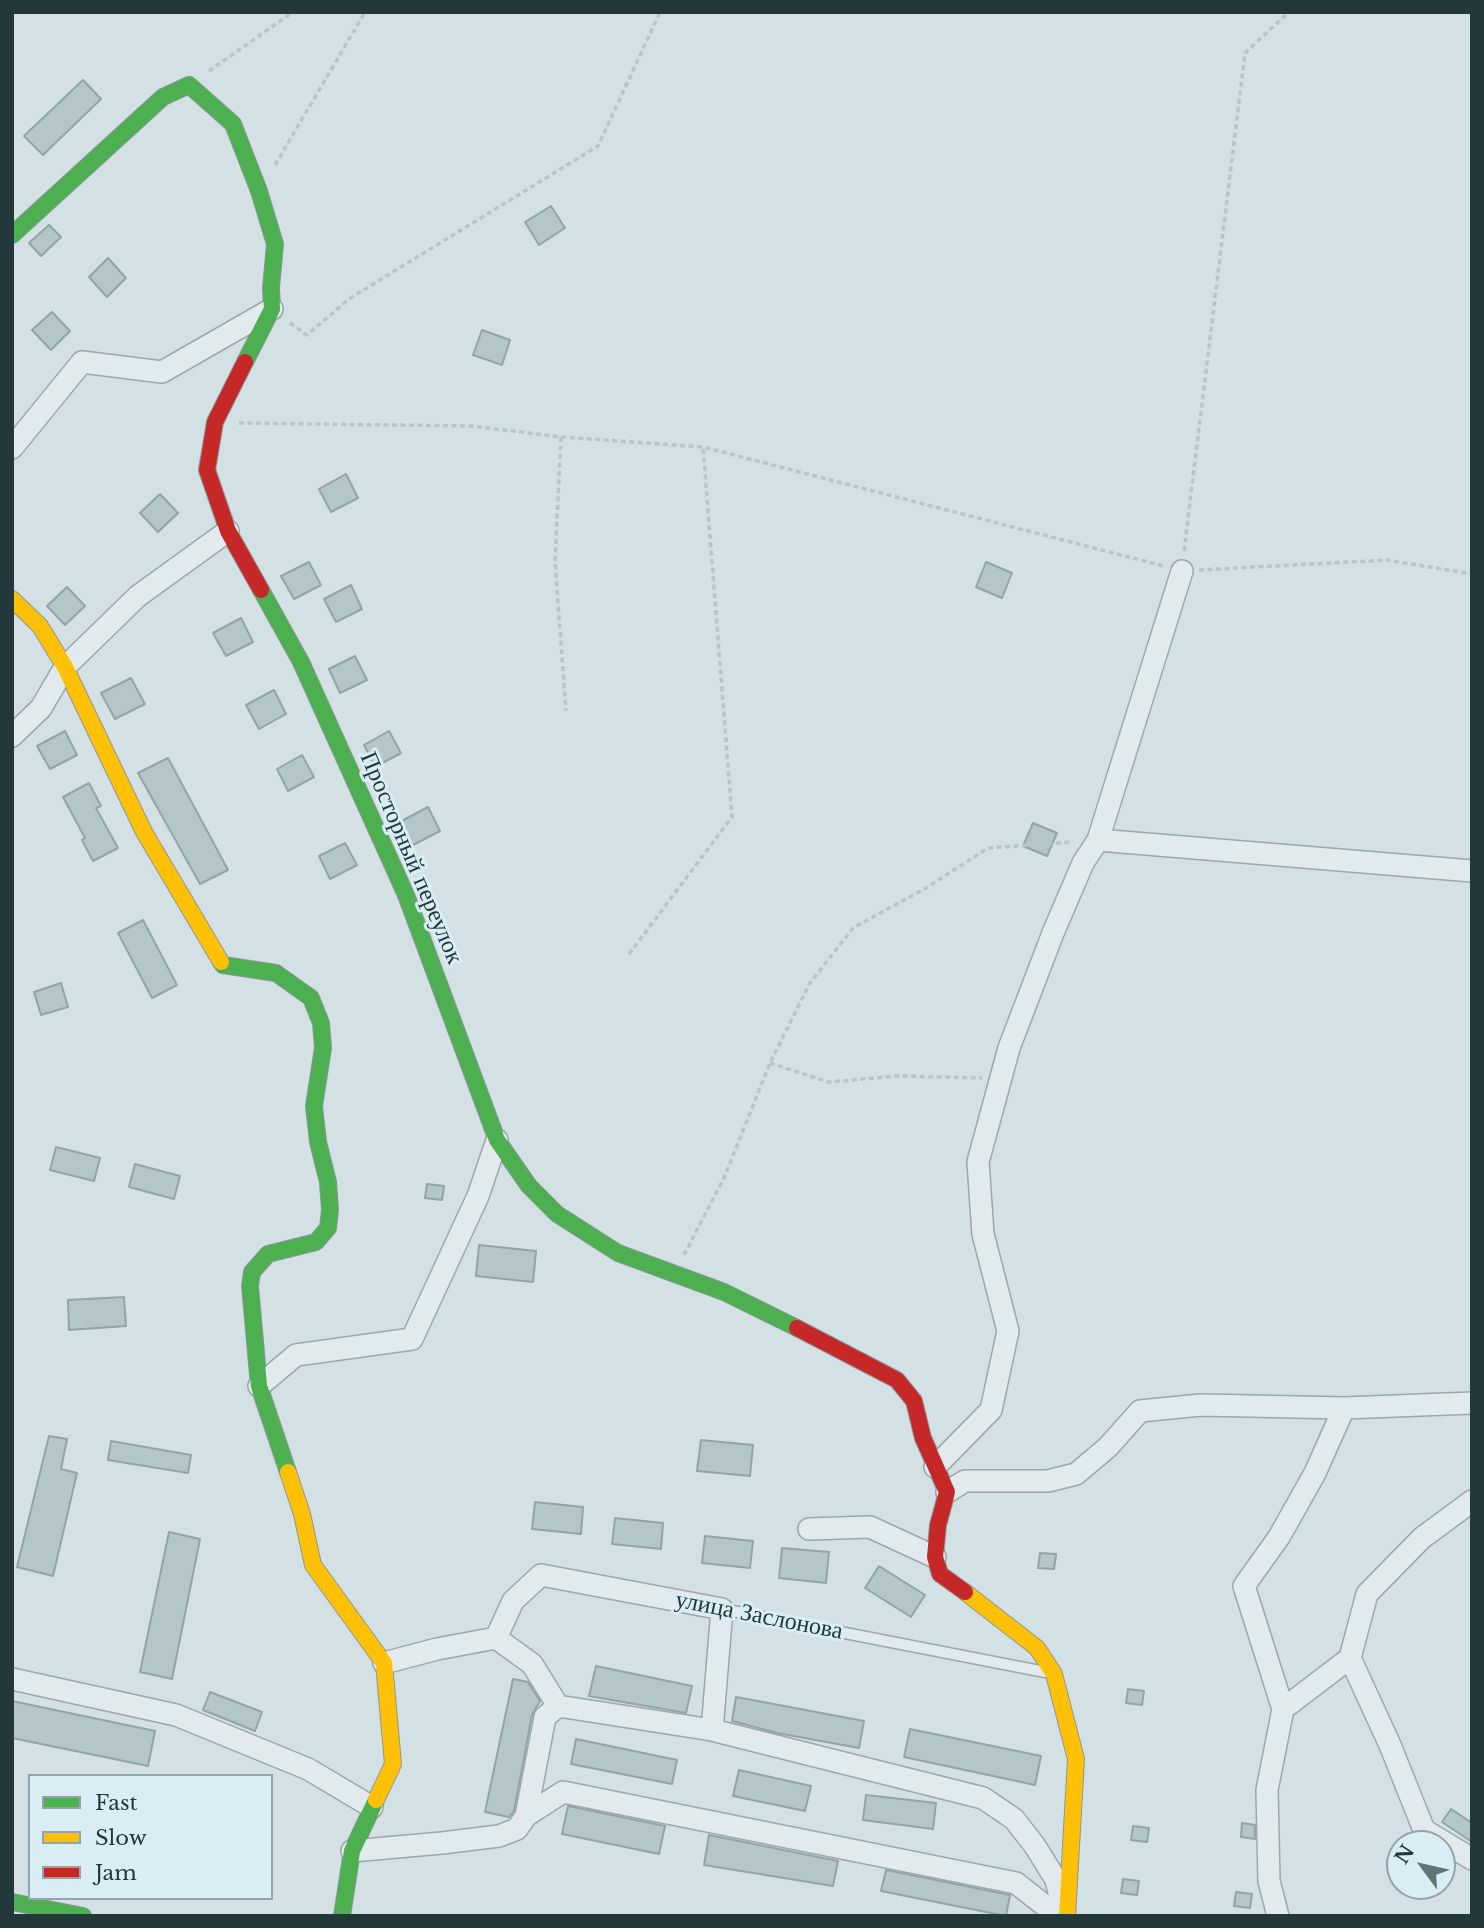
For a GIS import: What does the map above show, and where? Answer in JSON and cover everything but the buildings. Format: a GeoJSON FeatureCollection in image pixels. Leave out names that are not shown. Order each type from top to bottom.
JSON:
{"type":"FeatureCollection","features":[{"type":"Feature","properties":{"kind":"street","name":"Просторный переулок"},"geometry":{"type":"LineString","coordinates":[[189,85],[233,124],[259,191],[275,244],[272,309],[215,422],[207,470],[228,531],[301,662],[406,895],[498,1140],[530,1186],[557,1214],[618,1253],[724,1292],[897,1381],[914,1401],[923,1438],[947,1492]]}},
{"type":"Feature","properties":{"kind":"street"},"geometry":{"type":"LineString","coordinates":[[12,235],[163,97],[189,85]]}},
{"type":"Feature","properties":{"kind":"street"},"geometry":{"type":"LineString","coordinates":[[12,448],[82,362],[162,372],[272,309]]}},
{"type":"Feature","properties":{"kind":"street"},"geometry":{"type":"LineString","coordinates":[[12,736],[41,708],[65,667],[138,596],[228,531]]}},
{"type":"Feature","properties":{"kind":"street"},"geometry":{"type":"LineString","coordinates":[[935,1467],[991,1410],[1008,1331],[984,1234],[978,1162],[1009,1048],[1053,933],[1083,863],[1098,840],[1182,571]]}},
{"type":"Feature","properties":{"kind":"street"},"geometry":{"type":"LineString","coordinates":[[12,599],[40,626],[65,667],[144,832],[223,965],[276,974],[295,984],[311,998],[321,1023],[323,1048],[314,1106],[318,1142],[328,1182],[328,1228],[316,1242],[268,1254],[252,1272],[250,1286],[259,1386],[302,1514],[313,1566],[384,1663],[393,1764],[352,1851],[342,1916]]}},
{"type":"Feature","properties":{"kind":"street"},"geometry":{"type":"LineString","coordinates":[[1098,840],[1472,871]]}},
{"type":"Feature","properties":{"kind":"street"},"geometry":{"type":"LineString","coordinates":[[259,1386],[296,1355],[412,1339],[478,1196],[498,1140]]}},
{"type":"Feature","properties":{"kind":"street"},"geometry":{"type":"LineString","coordinates":[[1066,1916],[1076,1759],[1054,1674],[1037,1648],[940,1574],[935,1557],[938,1525],[947,1492],[965,1481],[1048,1481],[1076,1474],[1108,1447],[1140,1411],[1201,1405],[1343,1408],[1472,1403]]}},
{"type":"Feature","properties":{"kind":"street"},"geometry":{"type":"LineString","coordinates":[[1278,1916],[1269,1881],[1267,1790],[1283,1709],[1244,1586],[1279,1537],[1315,1473],[1343,1408]]}},
{"type":"Feature","properties":{"kind":"street"},"geometry":{"type":"LineString","coordinates":[[1283,1709],[1350,1658],[1367,1594],[1422,1538],[1472,1501]]}},
{"type":"Feature","properties":{"kind":"street"},"geometry":{"type":"LineString","coordinates":[[809,1529],[870,1527],[935,1557]]}},
{"type":"Feature","properties":{"kind":"street","name":"улица Заслонова"},"geometry":{"type":"LineString","coordinates":[[496,1638],[513,1601],[541,1575],[722,1609]]}},
{"type":"Feature","properties":{"kind":"street"},"geometry":{"type":"LineString","coordinates":[[712,1730],[722,1609]]}},
{"type":"Feature","properties":{"kind":"street"},"geometry":{"type":"LineString","coordinates":[[384,1663],[437,1649],[496,1638],[532,1664],[558,1706]]}},
{"type":"Feature","properties":{"kind":"street"},"geometry":{"type":"LineString","coordinates":[[1350,1658],[1390,1745],[1424,1830],[1472,1859]]}},
{"type":"Feature","properties":{"kind":"street"},"geometry":{"type":"LineString","coordinates":[[12,1679],[176,1715],[308,1769],[372,1807]]}},
{"type":"Feature","properties":{"kind":"street"},"geometry":{"type":"LineString","coordinates":[[526,1816],[545,1717],[558,1706],[712,1730],[983,1798],[1014,1819],[1035,1846],[1056,1880],[1066,1916]]}},
{"type":"Feature","properties":{"kind":"street"},"geometry":{"type":"LineString","coordinates":[[352,1851],[499,1836],[517,1829],[526,1816],[564,1792],[1016,1883],[1058,1916]]}},
{"type":"Feature","properties":{"kind":"street"},"geometry":{"type":"LineString","coordinates":[[12,1902],[83,1916]]}},
{"type":"Feature","properties":{"kind":"lane","name":"улица Заслонова"},"geometry":{"type":"LineString","coordinates":[[722,1609],[1054,1674]]}},
{"type":"Feature","properties":{"kind":"path"},"geometry":{"type":"LineString","coordinates":[[189,85],[293,12]]}},
{"type":"Feature","properties":{"kind":"path"},"geometry":{"type":"LineString","coordinates":[[259,191],[365,12]]}},
{"type":"Feature","properties":{"kind":"path"},"geometry":{"type":"LineString","coordinates":[[272,309],[307,335],[349,299],[598,146],[660,12]]}},
{"type":"Feature","properties":{"kind":"path"},"geometry":{"type":"LineString","coordinates":[[1182,571],[1245,53],[1289,12]]}},
{"type":"Feature","properties":{"kind":"path"},"geometry":{"type":"LineString","coordinates":[[215,422],[471,426],[561,437],[703,447],[1182,571],[1387,560],[1472,574]]}},
{"type":"Feature","properties":{"kind":"path"},"geometry":{"type":"LineString","coordinates":[[561,437],[555,562],[566,711]]}},
{"type":"Feature","properties":{"kind":"path"},"geometry":{"type":"LineString","coordinates":[[629,954],[732,817],[703,447]]}},
{"type":"Feature","properties":{"kind":"path"},"geometry":{"type":"LineString","coordinates":[[673,1275],[724,1178],[771,1063],[810,983],[853,928],[926,888],[988,848],[1098,840]]}},
{"type":"Feature","properties":{"kind":"path"},"geometry":{"type":"LineString","coordinates":[[771,1063],[828,1082],[898,1076],[1001,1079]]}},
{"type":"Feature","properties":{"kind":"traffic: fast"},"geometry":{"type":"LineString","coordinates":[[12,235],[163,97],[189,85],[233,124],[259,191],[275,244],[272,309],[245,362]]}},
{"type":"Feature","properties":{"kind":"traffic: fast"},"geometry":{"type":"LineString","coordinates":[[261,590],[301,662],[406,895],[497,1140],[529,1186],[557,1214],[618,1253],[724,1292],[797,1328]]}},
{"type":"Feature","properties":{"kind":"traffic: fast"},"geometry":{"type":"LineString","coordinates":[[221,962],[223,965],[276,973],[311,998],[321,1023],[323,1048],[314,1106],[318,1142],[328,1182],[328,1228],[316,1242],[268,1254],[252,1272],[250,1286],[259,1386],[288,1472]]}},
{"type":"Feature","properties":{"kind":"traffic: fast"},"geometry":{"type":"LineString","coordinates":[[342,1916],[352,1851],[376,1800]]}},
{"type":"Feature","properties":{"kind":"traffic: fast"},"geometry":{"type":"LineString","coordinates":[[12,1902],[83,1916]]}},
{"type":"Feature","properties":{"kind":"traffic: slow"},"geometry":{"type":"LineString","coordinates":[[12,599],[40,626],[65,667],[144,832],[221,962]]}},
{"type":"Feature","properties":{"kind":"traffic: slow"},"geometry":{"type":"LineString","coordinates":[[288,1472],[302,1514],[313,1565],[384,1663],[393,1764],[376,1800]]}},
{"type":"Feature","properties":{"kind":"traffic: slow"},"geometry":{"type":"LineString","coordinates":[[965,1592],[1037,1648],[1054,1674],[1076,1759],[1067,1916]]}},
{"type":"Feature","properties":{"kind":"traffic: jam"},"geometry":{"type":"LineString","coordinates":[[245,362],[215,422],[207,470],[228,531],[261,590]]}},
{"type":"Feature","properties":{"kind":"traffic: jam"},"geometry":{"type":"LineString","coordinates":[[797,1328],[897,1380],[914,1401],[923,1438],[947,1492],[938,1525],[935,1557],[940,1574],[965,1592]]}}]}
